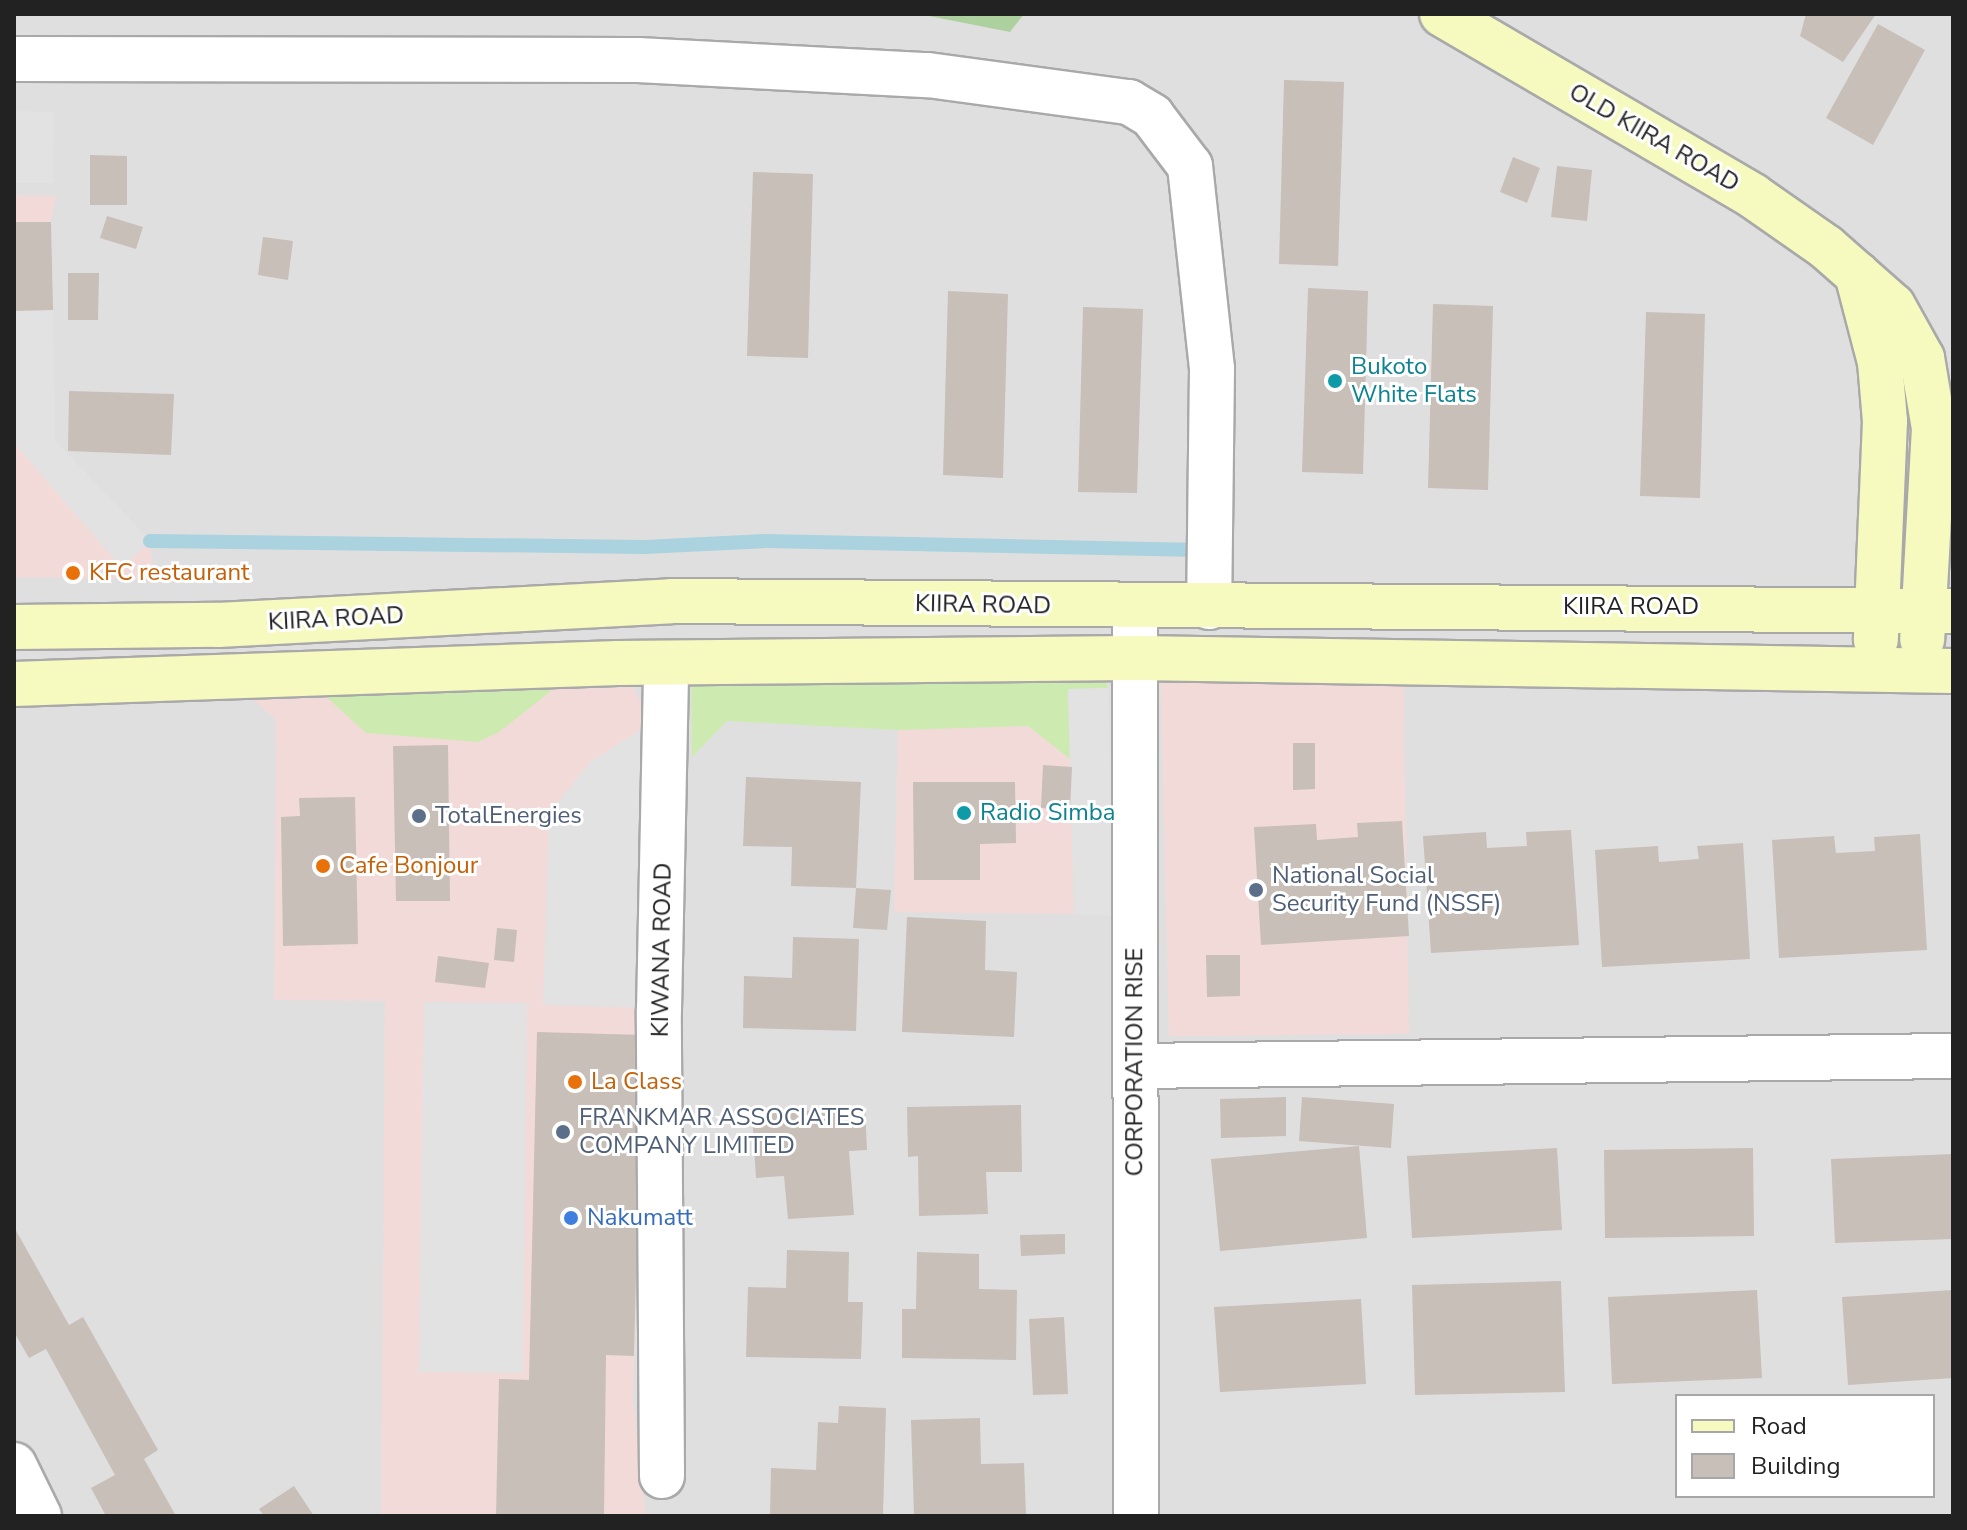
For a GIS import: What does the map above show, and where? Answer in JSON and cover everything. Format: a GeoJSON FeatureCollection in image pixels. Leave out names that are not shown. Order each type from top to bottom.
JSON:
{"type":"FeatureCollection","features":[{"type":"Feature","properties":{"kind":"main road","name":"OLD KIIRA ROAD"},"geometry":{"type":"LineString","coordinates":[[1442,14],[1753,196],[1857,274],[1893,306],[1912,335],[1922,358],[1944,444],[1937,671]]}},
{"type":"Feature","properties":{"kind":"main road"},"geometry":{"type":"LineString","coordinates":[[1857,274],[1880,362],[1885,421],[1874,670]]}},
{"type":"Feature","properties":{"kind":"main road","name":"KIIRA ROAD"},"geometry":{"type":"LineString","coordinates":[[14,627],[218,625],[671,601],[1135,608],[1938,611]]}},
{"type":"Feature","properties":{"kind":"main road"},"geometry":{"type":"LineString","coordinates":[[14,684],[666,664],[1137,658],[1937,671]]}},
{"type":"Feature","properties":{"kind":"street"},"geometry":{"type":"LineString","coordinates":[[14,59],[638,60],[928,75],[1129,102],[1152,116],[1190,166],[1212,369],[1209,607]]}},
{"type":"Feature","properties":{"kind":"street","name":"CORPORATION RISE"},"geometry":{"type":"LineString","coordinates":[[1135,608],[1136,1516]]}},
{"type":"Feature","properties":{"kind":"street","name":"KIWANA ROAD"},"geometry":{"type":"LineString","coordinates":[[662,1476],[659,1010],[666,664]]}},
{"type":"Feature","properties":{"kind":"street"},"geometry":{"type":"LineString","coordinates":[[1135,1066],[1953,1056]]}},
{"type":"Feature","properties":{"kind":"shaded area"},"geometry":{"type":"Polygon","coordinates":[[[14,14],[1953,14],[1953,1516],[14,1516],[14,14]]]}},
{"type":"Feature","properties":{"kind":"shaded area"},"geometry":{"type":"Polygon","coordinates":[[[14,111],[54,112],[53,183],[14,183],[14,111]]]}},
{"type":"Feature","properties":{"kind":"shaded area"},"geometry":{"type":"Polygon","coordinates":[[[14,195],[56,196],[51,222],[55,440],[150,541],[154,579],[14,577],[14,195]]]}},
{"type":"Feature","properties":{"kind":"shaded area"},"geometry":{"type":"Polygon","coordinates":[[[53,310],[55,440],[150,541],[122,568],[16,445],[14,311],[53,310]]]}},
{"type":"Feature","properties":{"kind":"shaded area"},"geometry":{"type":"Polygon","coordinates":[[[611,642],[651,723],[633,1398],[646,1516],[381,1516],[385,1001],[274,1000],[276,720],[211,662],[611,642]]]}},
{"type":"Feature","properties":{"kind":"shaded area"},"geometry":{"type":"Polygon","coordinates":[[[1403,654],[1409,1034],[1169,1036],[1160,658],[1403,654]]]}},
{"type":"Feature","properties":{"kind":"shaded area"},"geometry":{"type":"Polygon","coordinates":[[[1108,688],[1114,916],[1074,914],[1068,689],[1108,688]]]}},
{"type":"Feature","properties":{"kind":"shaded area"},"geometry":{"type":"Polygon","coordinates":[[[651,723],[646,1008],[543,1005],[549,813],[590,762],[651,723]]]}},
{"type":"Feature","properties":{"kind":"shaded area"},"geometry":{"type":"Polygon","coordinates":[[[1029,726],[1070,759],[1074,914],[894,912],[898,730],[1029,726]]]}},
{"type":"Feature","properties":{"kind":"shaded area"},"geometry":{"type":"Polygon","coordinates":[[[424,1002],[527,1003],[523,1373],[419,1372],[424,1002]]]}},
{"type":"Feature","properties":{"kind":"green space"},"geometry":{"type":"Polygon","coordinates":[[[919,14],[1024,14],[1010,32],[919,14]]]}},
{"type":"Feature","properties":{"kind":"green space"},"geometry":{"type":"Polygon","coordinates":[[[1101,664],[1108,688],[1068,689],[1070,759],[1028,726],[898,730],[727,721],[692,757],[691,670],[1101,664]]]}},
{"type":"Feature","properties":{"kind":"green space"},"geometry":{"type":"Polygon","coordinates":[[[556,687],[499,732],[478,742],[366,733],[323,694],[556,687]]]}},
{"type":"Feature","properties":{"kind":"building"},"geometry":{"type":"Polygon","coordinates":[[[1806,14],[1876,14],[1843,62],[1800,36],[1806,14]]]}},
{"type":"Feature","properties":{"kind":"building"},"geometry":{"type":"Polygon","coordinates":[[[1878,24],[1925,50],[1873,145],[1826,118],[1878,24]]]}},
{"type":"Feature","properties":{"kind":"building"},"geometry":{"type":"Polygon","coordinates":[[[1284,80],[1344,82],[1338,266],[1279,264],[1284,80]]]}},
{"type":"Feature","properties":{"kind":"building"},"geometry":{"type":"Polygon","coordinates":[[[90,155],[127,156],[127,205],[90,205],[90,155]]]}},
{"type":"Feature","properties":{"kind":"building"},"geometry":{"type":"Polygon","coordinates":[[[1513,157],[1540,168],[1527,203],[1500,192],[1513,157]]]}},
{"type":"Feature","properties":{"kind":"building"},"geometry":{"type":"Polygon","coordinates":[[[1557,166],[1592,170],[1587,221],[1551,217],[1557,166]]]}},
{"type":"Feature","properties":{"kind":"building"},"geometry":{"type":"Polygon","coordinates":[[[753,172],[813,174],[808,358],[747,356],[753,172]]]}},
{"type":"Feature","properties":{"kind":"building"},"geometry":{"type":"Polygon","coordinates":[[[107,216],[143,227],[136,249],[100,238],[107,216]]]}},
{"type":"Feature","properties":{"kind":"building"},"geometry":{"type":"Polygon","coordinates":[[[14,222],[51,222],[53,310],[14,311],[14,222]]]}},
{"type":"Feature","properties":{"kind":"building"},"geometry":{"type":"Polygon","coordinates":[[[263,237],[293,241],[288,280],[258,275],[263,237]]]}},
{"type":"Feature","properties":{"kind":"building"},"geometry":{"type":"Polygon","coordinates":[[[68,273],[99,273],[98,320],[68,320],[68,273]]]}},
{"type":"Feature","properties":{"kind":"building","name":"Bukoto White Flats"},"geometry":{"type":"Polygon","coordinates":[[[1308,288],[1368,291],[1363,474],[1302,472],[1308,288]]]}},
{"type":"Feature","properties":{"kind":"building"},"geometry":{"type":"Polygon","coordinates":[[[948,291],[1008,294],[1003,478],[943,475],[948,291]]]}},
{"type":"Feature","properties":{"kind":"building","name":"Bukoto White Flats"},"geometry":{"type":"Polygon","coordinates":[[[1433,304],[1493,306],[1488,490],[1428,488],[1433,304]]]}},
{"type":"Feature","properties":{"kind":"building"},"geometry":{"type":"Polygon","coordinates":[[[1083,307],[1143,309],[1137,493],[1078,492],[1083,307]]]}},
{"type":"Feature","properties":{"kind":"building"},"geometry":{"type":"Polygon","coordinates":[[[1646,312],[1705,314],[1700,498],[1640,496],[1646,312]]]}},
{"type":"Feature","properties":{"kind":"building"},"geometry":{"type":"Polygon","coordinates":[[[69,391],[174,394],[171,455],[68,451],[69,391]]]}},
{"type":"Feature","properties":{"kind":"building"},"geometry":{"type":"Polygon","coordinates":[[[1293,743],[1315,743],[1315,789],[1293,790],[1293,743]]]}},
{"type":"Feature","properties":{"kind":"building"},"geometry":{"type":"Polygon","coordinates":[[[448,745],[450,901],[396,901],[393,746],[448,745]]]}},
{"type":"Feature","properties":{"kind":"building"},"geometry":{"type":"Polygon","coordinates":[[[1043,765],[1072,767],[1070,810],[1041,808],[1043,765]]]}},
{"type":"Feature","properties":{"kind":"building"},"geometry":{"type":"Polygon","coordinates":[[[746,777],[861,782],[856,888],[791,886],[792,847],[743,846],[746,777]]]}},
{"type":"Feature","properties":{"kind":"building","name":"Radio Simba"},"geometry":{"type":"Polygon","coordinates":[[[913,782],[1015,782],[1016,843],[980,844],[980,880],[914,880],[913,782]]]}},
{"type":"Feature","properties":{"kind":"building"},"geometry":{"type":"Polygon","coordinates":[[[355,797],[358,944],[283,946],[281,817],[300,816],[299,798],[355,797]]]}},
{"type":"Feature","properties":{"kind":"building"},"geometry":{"type":"Polygon","coordinates":[[[1402,821],[1409,936],[1261,945],[1254,827],[1316,824],[1317,840],[1358,837],[1357,823],[1402,821]]]}},
{"type":"Feature","properties":{"kind":"building"},"geometry":{"type":"Polygon","coordinates":[[[1571,830],[1579,945],[1431,953],[1423,836],[1486,832],[1487,848],[1527,846],[1526,832],[1571,830]]]}},
{"type":"Feature","properties":{"kind":"building"},"geometry":{"type":"Polygon","coordinates":[[[1920,834],[1927,950],[1779,958],[1772,840],[1834,836],[1836,853],[1875,851],[1874,837],[1920,834]]]}},
{"type":"Feature","properties":{"kind":"building"},"geometry":{"type":"Polygon","coordinates":[[[1743,843],[1750,959],[1602,967],[1595,850],[1658,846],[1659,862],[1699,859],[1697,846],[1743,843]]]}},
{"type":"Feature","properties":{"kind":"building"},"geometry":{"type":"Polygon","coordinates":[[[856,888],[891,890],[887,930],[853,928],[856,888]]]}},
{"type":"Feature","properties":{"kind":"building"},"geometry":{"type":"Polygon","coordinates":[[[907,917],[986,921],[985,970],[1017,972],[1014,1037],[902,1032],[907,917]]]}},
{"type":"Feature","properties":{"kind":"building"},"geometry":{"type":"Polygon","coordinates":[[[497,928],[517,930],[514,962],[494,960],[497,928]]]}},
{"type":"Feature","properties":{"kind":"building"},"geometry":{"type":"Polygon","coordinates":[[[793,937],[859,939],[856,1031],[743,1028],[744,976],[792,978],[793,937]]]}},
{"type":"Feature","properties":{"kind":"building"},"geometry":{"type":"Polygon","coordinates":[[[1206,955],[1240,955],[1240,996],[1207,997],[1206,955]]]}},
{"type":"Feature","properties":{"kind":"building"},"geometry":{"type":"Polygon","coordinates":[[[438,956],[489,963],[485,988],[435,982],[438,956]]]}},
{"type":"Feature","properties":{"kind":"building","name":"Nakumatt"},"geometry":{"type":"Polygon","coordinates":[[[537,1032],[642,1035],[634,1356],[606,1355],[604,1516],[496,1516],[499,1379],[529,1380],[537,1032]]]}},
{"type":"Feature","properties":{"kind":"building"},"geometry":{"type":"Polygon","coordinates":[[[1286,1097],[1286,1136],[1221,1138],[1220,1099],[1286,1097]]]}},
{"type":"Feature","properties":{"kind":"building"},"geometry":{"type":"Polygon","coordinates":[[[1302,1097],[1394,1104],[1391,1148],[1299,1141],[1302,1097]]]}},
{"type":"Feature","properties":{"kind":"building"},"geometry":{"type":"Polygon","coordinates":[[[1021,1105],[1022,1172],[986,1172],[988,1214],[919,1216],[918,1156],[908,1157],[907,1107],[1021,1105]]]}},
{"type":"Feature","properties":{"kind":"building"},"geometry":{"type":"Polygon","coordinates":[[[865,1107],[867,1150],[849,1151],[854,1215],[788,1219],[784,1176],[756,1178],[752,1114],[865,1107]]]}},
{"type":"Feature","properties":{"kind":"building"},"geometry":{"type":"Polygon","coordinates":[[[1359,1146],[1367,1238],[1220,1251],[1211,1159],[1359,1146]]]}},
{"type":"Feature","properties":{"kind":"building"},"geometry":{"type":"Polygon","coordinates":[[[1557,1148],[1562,1230],[1412,1238],[1407,1156],[1557,1148]]]}},
{"type":"Feature","properties":{"kind":"building"},"geometry":{"type":"Polygon","coordinates":[[[1753,1148],[1754,1236],[1605,1238],[1604,1150],[1753,1148]]]}},
{"type":"Feature","properties":{"kind":"building"},"geometry":{"type":"Polygon","coordinates":[[[1953,1154],[1953,1239],[1835,1243],[1831,1159],[1953,1154]]]}},
{"type":"Feature","properties":{"kind":"building"},"geometry":{"type":"Polygon","coordinates":[[[14,1227],[69,1325],[83,1317],[158,1450],[144,1459],[176,1516],[106,1516],[91,1488],[115,1475],[46,1349],[29,1358],[14,1332],[14,1227]]]}},
{"type":"Feature","properties":{"kind":"building"},"geometry":{"type":"Polygon","coordinates":[[[1065,1234],[1065,1254],[1021,1256],[1020,1235],[1065,1234]]]}},
{"type":"Feature","properties":{"kind":"building"},"geometry":{"type":"Polygon","coordinates":[[[787,1250],[849,1252],[848,1302],[863,1302],[861,1359],[746,1357],[748,1287],[786,1288],[787,1250]]]}},
{"type":"Feature","properties":{"kind":"building"},"geometry":{"type":"Polygon","coordinates":[[[917,1252],[979,1254],[979,1289],[1017,1290],[1016,1360],[902,1358],[902,1309],[916,1309],[917,1252]]]}},
{"type":"Feature","properties":{"kind":"building"},"geometry":{"type":"Polygon","coordinates":[[[1561,1281],[1565,1392],[1415,1395],[1412,1285],[1561,1281]]]}},
{"type":"Feature","properties":{"kind":"building"},"geometry":{"type":"Polygon","coordinates":[[[1757,1290],[1762,1378],[1612,1384],[1608,1297],[1757,1290]]]}},
{"type":"Feature","properties":{"kind":"building"},"geometry":{"type":"Polygon","coordinates":[[[1953,1290],[1953,1378],[1848,1385],[1842,1297],[1953,1290]]]}},
{"type":"Feature","properties":{"kind":"building"},"geometry":{"type":"Polygon","coordinates":[[[1361,1299],[1366,1384],[1220,1392],[1214,1307],[1361,1299]]]}},
{"type":"Feature","properties":{"kind":"building"},"geometry":{"type":"Polygon","coordinates":[[[1064,1317],[1068,1394],[1033,1395],[1029,1319],[1064,1317]]]}},
{"type":"Feature","properties":{"kind":"building"},"geometry":{"type":"Polygon","coordinates":[[[839,1406],[886,1408],[883,1516],[770,1516],[771,1468],[816,1470],[818,1422],[838,1423],[839,1406]]]}},
{"type":"Feature","properties":{"kind":"building"},"geometry":{"type":"Polygon","coordinates":[[[980,1418],[981,1464],[1024,1463],[1026,1516],[914,1516],[911,1420],[980,1418]]]}},
{"type":"Feature","properties":{"kind":"building"},"geometry":{"type":"Polygon","coordinates":[[[294,1486],[314,1516],[264,1516],[259,1509],[294,1486]]]}},
{"type":"Feature","properties":{"kind":"waterway"},"geometry":{"type":"LineString","coordinates":[[150,541],[644,547],[766,541],[1188,550]]}},
{"type":"Feature","properties":{"kind":"place","name":"Bukoto White Flats"},"geometry":{"type":"Point","coordinates":[1335,381]}},
{"type":"Feature","properties":{"kind":"place","name":"KFC restaurant"},"geometry":{"type":"Point","coordinates":[73,573]}},
{"type":"Feature","properties":{"kind":"place","name":"Radio Simba"},"geometry":{"type":"Point","coordinates":[964,813]}},
{"type":"Feature","properties":{"kind":"place","name":"TotalEnergies"},"geometry":{"type":"Point","coordinates":[419,816]}},
{"type":"Feature","properties":{"kind":"place","name":"Cafe Bonjour"},"geometry":{"type":"Point","coordinates":[323,866]}},
{"type":"Feature","properties":{"kind":"place","name":"National Social Security Fund (NSSF)"},"geometry":{"type":"Point","coordinates":[1256,890]}},
{"type":"Feature","properties":{"kind":"place","name":"La Class"},"geometry":{"type":"Point","coordinates":[575,1082]}},
{"type":"Feature","properties":{"kind":"place","name":"FRANKMAR ASSOCIATES COMPANY LIMITED"},"geometry":{"type":"Point","coordinates":[563,1132]}},
{"type":"Feature","properties":{"kind":"place","name":"Nakumatt"},"geometry":{"type":"Point","coordinates":[571,1218]}}]}
